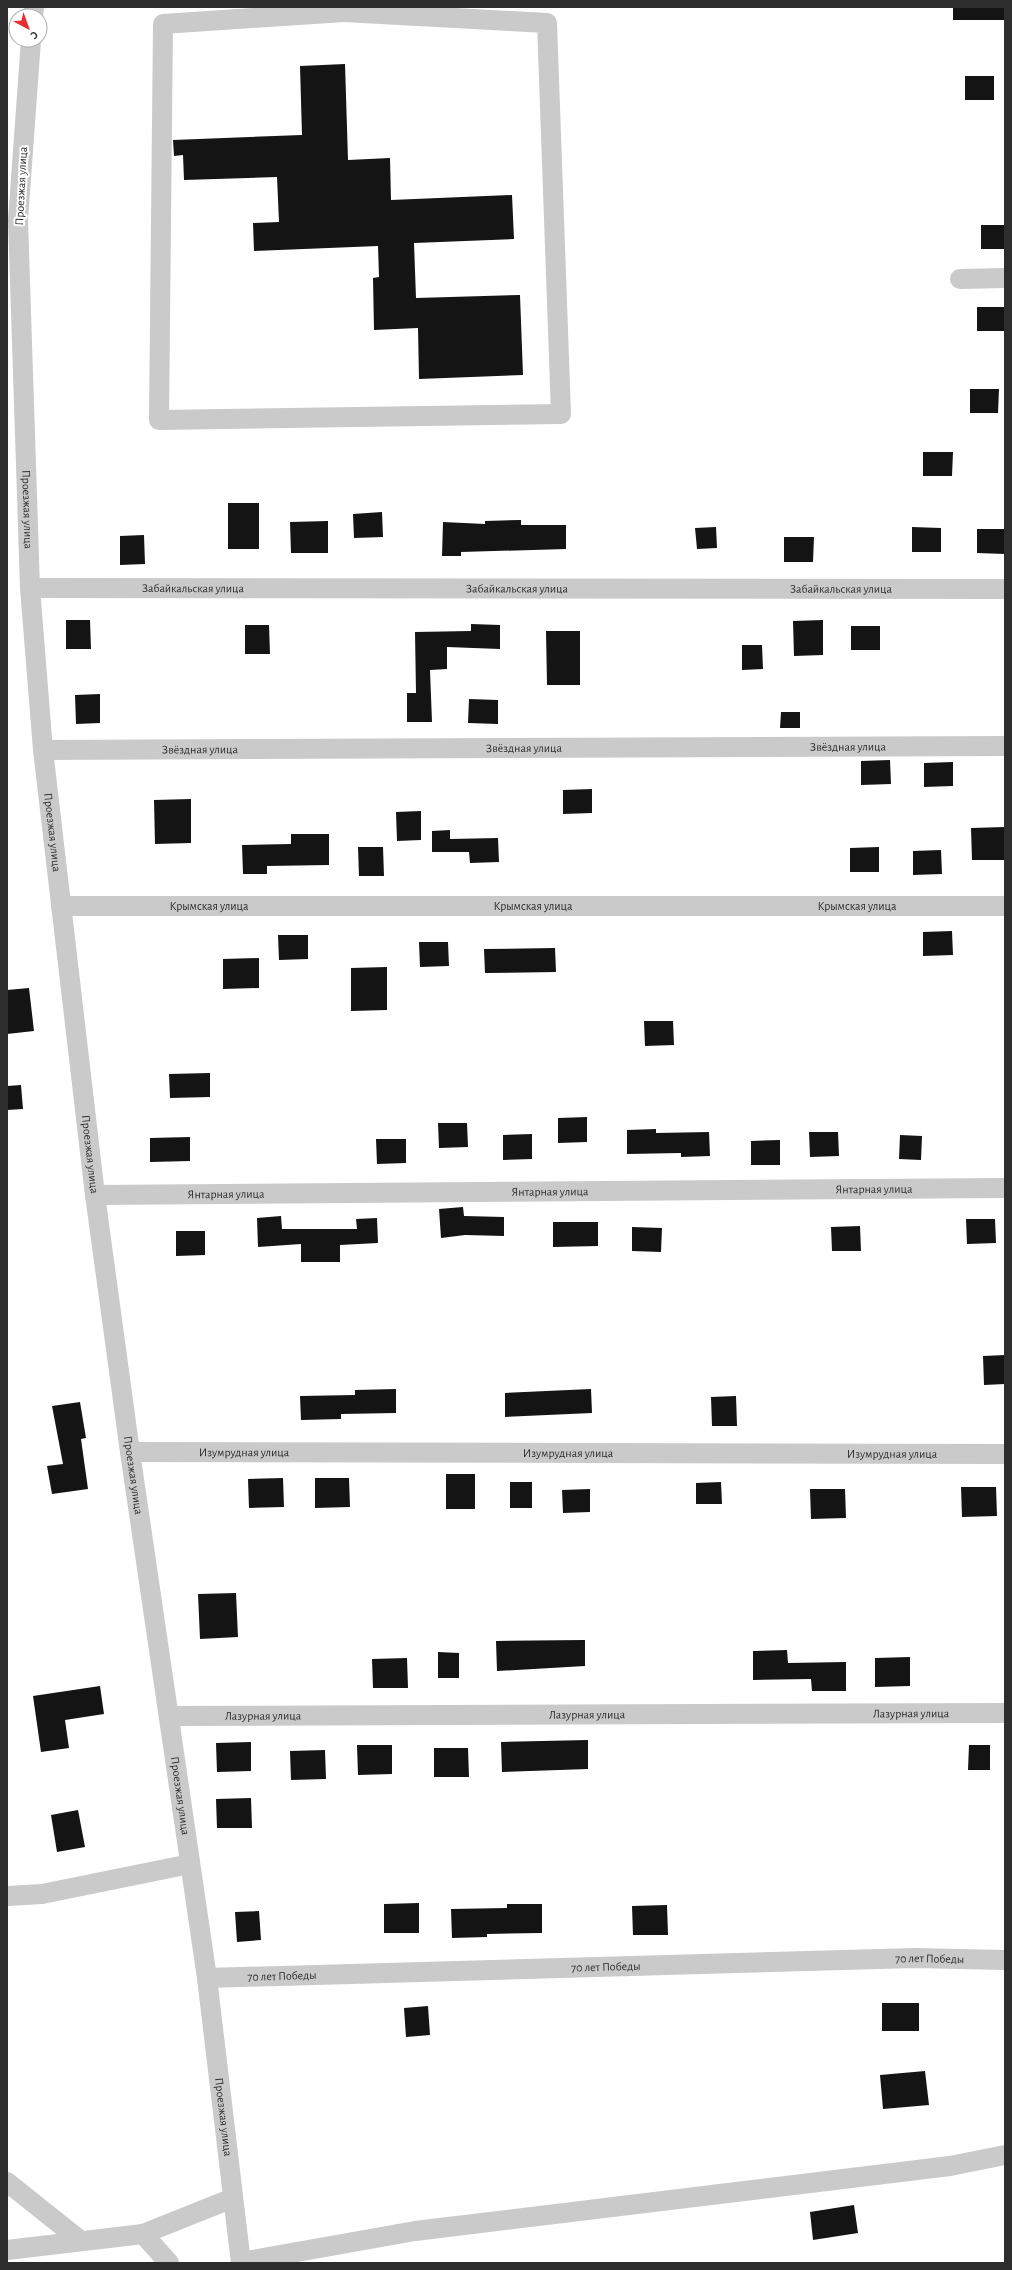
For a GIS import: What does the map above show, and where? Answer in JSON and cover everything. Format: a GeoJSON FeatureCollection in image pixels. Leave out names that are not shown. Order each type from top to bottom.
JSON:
{"type":"FeatureCollection","features":[{"type":"Feature","properties":{"kind":"street"},"geometry":{"type":"LineString","coordinates":[[345,9],[547,23],[561,414],[159,420],[163,24],[345,9]]}},
{"type":"Feature","properties":{"kind":"street","name":"Проезжая улица"},"geometry":{"type":"LineString","coordinates":[[30,48],[13,220],[30,588],[43,750],[95,1195],[130,1452],[170,1716],[207,1978],[241,2263]]}},
{"type":"Feature","properties":{"kind":"street"},"geometry":{"type":"LineString","coordinates":[[960,279],[1005,278]]}},
{"type":"Feature","properties":{"kind":"street","name":"Забайкальская улица"},"geometry":{"type":"LineString","coordinates":[[30,588],[1005,589]]}},
{"type":"Feature","properties":{"kind":"street","name":"Звёздная улица"},"geometry":{"type":"LineString","coordinates":[[43,750],[1005,746]]}},
{"type":"Feature","properties":{"kind":"street","name":"Крымская улица"},"geometry":{"type":"LineString","coordinates":[[61,906],[1005,906]]}},
{"type":"Feature","properties":{"kind":"street","name":"Янтарная улица"},"geometry":{"type":"LineString","coordinates":[[95,1195],[1005,1188]]}},
{"type":"Feature","properties":{"kind":"street","name":"Изумрудная улица"},"geometry":{"type":"LineString","coordinates":[[130,1452],[1005,1454]]}},
{"type":"Feature","properties":{"kind":"street","name":"Лазурная улица"},"geometry":{"type":"LineString","coordinates":[[170,1716],[1005,1713]]}},
{"type":"Feature","properties":{"kind":"street"},"geometry":{"type":"LineString","coordinates":[[7,1896],[42,1894],[190,1864]]}},
{"type":"Feature","properties":{"kind":"street","name":"70 лет Победы"},"geometry":{"type":"LineString","coordinates":[[207,1978],[915,1958],[1005,1960]]}},
{"type":"Feature","properties":{"kind":"street"},"geometry":{"type":"LineString","coordinates":[[241,2263],[415,2231],[950,2166],[1005,2155]]}},
{"type":"Feature","properties":{"kind":"street"},"geometry":{"type":"LineString","coordinates":[[7,2182],[81,2241]]}},
{"type":"Feature","properties":{"kind":"street"},"geometry":{"type":"LineString","coordinates":[[7,2250],[144,2234],[233,2198]]}},
{"type":"Feature","properties":{"kind":"street"},"geometry":{"type":"LineString","coordinates":[[144,2234],[169,2263]]}},
{"type":"Feature","properties":{"kind":"building"},"geometry":{"type":"Polygon","coordinates":[[[953,7],[1005,7],[1005,20],[953,20],[953,7]]]}},
{"type":"Feature","properties":{"kind":"building"},"geometry":{"type":"Polygon","coordinates":[[[345,64],[348,160],[390,158],[391,200],[512,195],[514,239],[414,243],[416,298],[520,295],[523,375],[419,379],[418,328],[374,330],[373,278],[379,277],[378,246],[254,251],[253,223],[279,222],[277,177],[184,180],[183,155],[174,156],[173,140],[302,135],[300,66],[345,64]]]}},
{"type":"Feature","properties":{"kind":"building"},"geometry":{"type":"Polygon","coordinates":[[[965,76],[994,76],[994,100],[965,100],[965,76]]]}},
{"type":"Feature","properties":{"kind":"building"},"geometry":{"type":"Polygon","coordinates":[[[981,225],[1005,225],[1005,249],[981,249],[981,225]]]}},
{"type":"Feature","properties":{"kind":"building"},"geometry":{"type":"Polygon","coordinates":[[[977,307],[1005,307],[1005,331],[977,331],[977,307]]]}},
{"type":"Feature","properties":{"kind":"building"},"geometry":{"type":"Polygon","coordinates":[[[970,389],[999,389],[998,413],[970,413],[970,389]]]}},
{"type":"Feature","properties":{"kind":"building"},"geometry":{"type":"Polygon","coordinates":[[[923,452],[953,452],[952,476],[923,476],[923,452]]]}},
{"type":"Feature","properties":{"kind":"building"},"geometry":{"type":"Polygon","coordinates":[[[228,503],[259,503],[259,549],[228,549],[228,503]]]}},
{"type":"Feature","properties":{"kind":"building"},"geometry":{"type":"Polygon","coordinates":[[[382,512],[383,537],[354,538],[353,514],[382,512]]]}},
{"type":"Feature","properties":{"kind":"building"},"geometry":{"type":"Polygon","coordinates":[[[521,520],[521,525],[566,525],[566,549],[461,552],[461,556],[442,556],[443,522],[485,524],[485,521],[521,520]]]}},
{"type":"Feature","properties":{"kind":"building"},"geometry":{"type":"Polygon","coordinates":[[[328,521],[328,553],[291,553],[290,522],[328,521]]]}},
{"type":"Feature","properties":{"kind":"building"},"geometry":{"type":"Polygon","coordinates":[[[716,527],[717,548],[697,549],[695,528],[716,527]]]}},
{"type":"Feature","properties":{"kind":"building"},"geometry":{"type":"Polygon","coordinates":[[[912,527],[941,528],[941,552],[912,552],[912,527]]]}},
{"type":"Feature","properties":{"kind":"building"},"geometry":{"type":"Polygon","coordinates":[[[977,529],[1005,529],[1005,554],[977,553],[977,529]]]}},
{"type":"Feature","properties":{"kind":"building"},"geometry":{"type":"Polygon","coordinates":[[[144,535],[145,564],[120,565],[120,536],[144,535]]]}},
{"type":"Feature","properties":{"kind":"building"},"geometry":{"type":"Polygon","coordinates":[[[784,537],[814,537],[813,562],[784,562],[784,537]]]}},
{"type":"Feature","properties":{"kind":"building"},"geometry":{"type":"Polygon","coordinates":[[[66,620],[90,620],[91,649],[66,649],[66,620]]]}},
{"type":"Feature","properties":{"kind":"building"},"geometry":{"type":"Polygon","coordinates":[[[823,620],[823,655],[794,656],[793,621],[823,620]]]}},
{"type":"Feature","properties":{"kind":"building"},"geometry":{"type":"Polygon","coordinates":[[[471,624],[500,625],[500,649],[447,647],[447,669],[430,670],[432,722],[407,722],[407,693],[416,693],[415,632],[471,631],[471,624]]]}},
{"type":"Feature","properties":{"kind":"building"},"geometry":{"type":"Polygon","coordinates":[[[245,625],[269,625],[270,654],[245,654],[245,625]]]}},
{"type":"Feature","properties":{"kind":"building"},"geometry":{"type":"Polygon","coordinates":[[[851,626],[880,626],[880,650],[851,650],[851,626]]]}},
{"type":"Feature","properties":{"kind":"building"},"geometry":{"type":"Polygon","coordinates":[[[546,631],[580,631],[580,685],[547,685],[546,631]]]}},
{"type":"Feature","properties":{"kind":"building"},"geometry":{"type":"Polygon","coordinates":[[[742,645],[762,645],[763,669],[742,670],[742,645]]]}},
{"type":"Feature","properties":{"kind":"building"},"geometry":{"type":"Polygon","coordinates":[[[100,694],[100,723],[76,724],[75,695],[100,694]]]}},
{"type":"Feature","properties":{"kind":"building"},"geometry":{"type":"Polygon","coordinates":[[[469,699],[498,700],[498,724],[468,723],[469,699]]]}},
{"type":"Feature","properties":{"kind":"building"},"geometry":{"type":"Polygon","coordinates":[[[781,712],[800,712],[800,728],[780,728],[781,712]]]}},
{"type":"Feature","properties":{"kind":"building"},"geometry":{"type":"Polygon","coordinates":[[[890,760],[891,784],[861,785],[861,761],[890,760]]]}},
{"type":"Feature","properties":{"kind":"building"},"geometry":{"type":"Polygon","coordinates":[[[953,762],[953,786],[924,787],[924,763],[953,762]]]}},
{"type":"Feature","properties":{"kind":"building"},"geometry":{"type":"Polygon","coordinates":[[[592,789],[592,813],[563,814],[563,790],[592,789]]]}},
{"type":"Feature","properties":{"kind":"building"},"geometry":{"type":"Polygon","coordinates":[[[191,799],[191,843],[155,844],[154,800],[191,799]]]}},
{"type":"Feature","properties":{"kind":"building"},"geometry":{"type":"Polygon","coordinates":[[[421,811],[421,840],[397,841],[396,812],[421,811]]]}},
{"type":"Feature","properties":{"kind":"building"},"geometry":{"type":"Polygon","coordinates":[[[1005,827],[1005,860],[972,860],[971,828],[1005,827]]]}},
{"type":"Feature","properties":{"kind":"building"},"geometry":{"type":"Polygon","coordinates":[[[450,830],[450,839],[498,838],[499,862],[470,863],[469,852],[432,852],[432,831],[450,830]]]}},
{"type":"Feature","properties":{"kind":"building"},"geometry":{"type":"Polygon","coordinates":[[[291,834],[329,834],[329,865],[267,866],[267,874],[243,874],[242,845],[291,844],[291,834]]]}},
{"type":"Feature","properties":{"kind":"building"},"geometry":{"type":"Polygon","coordinates":[[[358,847],[383,847],[384,876],[359,876],[358,847]]]}},
{"type":"Feature","properties":{"kind":"building"},"geometry":{"type":"Polygon","coordinates":[[[879,847],[879,872],[850,872],[850,848],[879,847]]]}},
{"type":"Feature","properties":{"kind":"building"},"geometry":{"type":"Polygon","coordinates":[[[941,850],[942,874],[913,875],[913,851],[941,850]]]}},
{"type":"Feature","properties":{"kind":"building"},"geometry":{"type":"Polygon","coordinates":[[[952,931],[953,955],[923,956],[923,932],[952,931]]]}},
{"type":"Feature","properties":{"kind":"building"},"geometry":{"type":"Polygon","coordinates":[[[278,935],[308,935],[308,959],[279,960],[278,935]]]}},
{"type":"Feature","properties":{"kind":"building"},"geometry":{"type":"Polygon","coordinates":[[[419,942],[448,942],[449,966],[420,967],[419,942]]]}},
{"type":"Feature","properties":{"kind":"building"},"geometry":{"type":"Polygon","coordinates":[[[555,948],[556,972],[485,973],[484,949],[555,948]]]}},
{"type":"Feature","properties":{"kind":"building"},"geometry":{"type":"Polygon","coordinates":[[[259,958],[259,988],[223,989],[223,959],[259,958]]]}},
{"type":"Feature","properties":{"kind":"building"},"geometry":{"type":"Polygon","coordinates":[[[387,967],[387,1010],[351,1011],[351,968],[387,967]]]}},
{"type":"Feature","properties":{"kind":"building"},"geometry":{"type":"Polygon","coordinates":[[[29,988],[34,1031],[7,1034],[7,990],[29,988]]]}},
{"type":"Feature","properties":{"kind":"building"},"geometry":{"type":"Polygon","coordinates":[[[644,1021],[673,1021],[674,1045],[645,1046],[644,1021]]]}},
{"type":"Feature","properties":{"kind":"building"},"geometry":{"type":"Polygon","coordinates":[[[210,1073],[210,1097],[170,1098],[169,1074],[210,1073]]]}},
{"type":"Feature","properties":{"kind":"building"},"geometry":{"type":"Polygon","coordinates":[[[21,1085],[23,1109],[7,1110],[7,1086],[21,1085]]]}},
{"type":"Feature","properties":{"kind":"building"},"geometry":{"type":"Polygon","coordinates":[[[587,1117],[587,1142],[558,1143],[558,1118],[587,1117]]]}},
{"type":"Feature","properties":{"kind":"building"},"geometry":{"type":"Polygon","coordinates":[[[438,1123],[467,1123],[468,1147],[439,1148],[438,1123]]]}},
{"type":"Feature","properties":{"kind":"building"},"geometry":{"type":"Polygon","coordinates":[[[656,1129],[656,1133],[709,1132],[710,1156],[681,1157],[681,1153],[627,1154],[627,1130],[656,1129]]]}},
{"type":"Feature","properties":{"kind":"building"},"geometry":{"type":"Polygon","coordinates":[[[809,1132],[838,1132],[839,1156],[810,1157],[809,1132]]]}},
{"type":"Feature","properties":{"kind":"building"},"geometry":{"type":"Polygon","coordinates":[[[532,1134],[532,1159],[503,1160],[503,1135],[532,1134]]]}},
{"type":"Feature","properties":{"kind":"building"},"geometry":{"type":"Polygon","coordinates":[[[900,1135],[922,1136],[921,1160],[899,1159],[900,1135]]]}},
{"type":"Feature","properties":{"kind":"building"},"geometry":{"type":"Polygon","coordinates":[[[190,1137],[190,1161],[150,1162],[150,1138],[190,1137]]]}},
{"type":"Feature","properties":{"kind":"building"},"geometry":{"type":"Polygon","coordinates":[[[376,1139],[406,1139],[406,1163],[377,1164],[376,1139]]]}},
{"type":"Feature","properties":{"kind":"building"},"geometry":{"type":"Polygon","coordinates":[[[780,1140],[780,1165],[751,1165],[751,1141],[780,1140]]]}},
{"type":"Feature","properties":{"kind":"building"},"geometry":{"type":"Polygon","coordinates":[[[463,1207],[464,1216],[504,1217],[504,1236],[465,1235],[441,1238],[439,1209],[463,1207]]]}},
{"type":"Feature","properties":{"kind":"building"},"geometry":{"type":"Polygon","coordinates":[[[281,1216],[282,1229],[357,1229],[356,1219],[377,1218],[378,1243],[340,1245],[340,1262],[301,1262],[301,1244],[258,1247],[257,1218],[281,1216]]]}},
{"type":"Feature","properties":{"kind":"building"},"geometry":{"type":"Polygon","coordinates":[[[966,1219],[995,1219],[996,1243],[967,1244],[966,1219]]]}},
{"type":"Feature","properties":{"kind":"building"},"geometry":{"type":"Polygon","coordinates":[[[553,1222],[598,1222],[598,1246],[553,1247],[553,1222]]]}},
{"type":"Feature","properties":{"kind":"building"},"geometry":{"type":"Polygon","coordinates":[[[860,1226],[861,1251],[832,1251],[831,1227],[860,1226]]]}},
{"type":"Feature","properties":{"kind":"building"},"geometry":{"type":"Polygon","coordinates":[[[632,1227],[662,1228],[661,1252],[632,1251],[632,1227]]]}},
{"type":"Feature","properties":{"kind":"building"},"geometry":{"type":"Polygon","coordinates":[[[176,1231],[205,1231],[205,1255],[176,1256],[176,1231]]]}},
{"type":"Feature","properties":{"kind":"building"},"geometry":{"type":"Polygon","coordinates":[[[1005,1355],[1005,1384],[984,1385],[983,1356],[1005,1355]]]}},
{"type":"Feature","properties":{"kind":"building"},"geometry":{"type":"Polygon","coordinates":[[[396,1389],[396,1413],[341,1414],[341,1419],[301,1420],[300,1396],[355,1395],[355,1390],[396,1389]]]}},
{"type":"Feature","properties":{"kind":"building"},"geometry":{"type":"Polygon","coordinates":[[[591,1389],[592,1413],[505,1417],[505,1393],[591,1389]]]}},
{"type":"Feature","properties":{"kind":"building"},"geometry":{"type":"Polygon","coordinates":[[[736,1396],[737,1426],[712,1426],[711,1397],[736,1396]]]}},
{"type":"Feature","properties":{"kind":"building"},"geometry":{"type":"Polygon","coordinates":[[[80,1402],[86,1438],[81,1439],[88,1489],[52,1494],[47,1466],[63,1464],[52,1406],[80,1402]]]}},
{"type":"Feature","properties":{"kind":"building"},"geometry":{"type":"Polygon","coordinates":[[[446,1474],[475,1474],[475,1509],[446,1509],[446,1474]]]}},
{"type":"Feature","properties":{"kind":"building"},"geometry":{"type":"Polygon","coordinates":[[[283,1478],[284,1507],[249,1508],[248,1479],[283,1478]]]}},
{"type":"Feature","properties":{"kind":"building"},"geometry":{"type":"Polygon","coordinates":[[[315,1478],[349,1478],[350,1507],[315,1508],[315,1478]]]}},
{"type":"Feature","properties":{"kind":"building"},"geometry":{"type":"Polygon","coordinates":[[[510,1482],[532,1482],[532,1508],[510,1508],[510,1482]]]}},
{"type":"Feature","properties":{"kind":"building"},"geometry":{"type":"Polygon","coordinates":[[[721,1482],[722,1504],[696,1504],[696,1483],[721,1482]]]}},
{"type":"Feature","properties":{"kind":"building"},"geometry":{"type":"Polygon","coordinates":[[[961,1487],[996,1487],[997,1516],[962,1517],[961,1487]]]}},
{"type":"Feature","properties":{"kind":"building"},"geometry":{"type":"Polygon","coordinates":[[[590,1489],[590,1512],[563,1513],[562,1490],[590,1489]]]}},
{"type":"Feature","properties":{"kind":"building"},"geometry":{"type":"Polygon","coordinates":[[[810,1489],[845,1489],[846,1518],[811,1519],[810,1489]]]}},
{"type":"Feature","properties":{"kind":"building"},"geometry":{"type":"Polygon","coordinates":[[[236,1593],[238,1637],[200,1639],[198,1594],[236,1593]]]}},
{"type":"Feature","properties":{"kind":"building"},"geometry":{"type":"Polygon","coordinates":[[[585,1640],[585,1666],[497,1671],[496,1641],[585,1640]]]}},
{"type":"Feature","properties":{"kind":"building"},"geometry":{"type":"Polygon","coordinates":[[[787,1650],[788,1663],[846,1662],[846,1691],[812,1691],[811,1679],[753,1680],[753,1651],[787,1650]]]}},
{"type":"Feature","properties":{"kind":"building"},"geometry":{"type":"Polygon","coordinates":[[[438,1652],[459,1653],[459,1678],[438,1678],[438,1652]]]}},
{"type":"Feature","properties":{"kind":"building"},"geometry":{"type":"Polygon","coordinates":[[[910,1657],[910,1686],[875,1687],[875,1658],[910,1657]]]}},
{"type":"Feature","properties":{"kind":"building"},"geometry":{"type":"Polygon","coordinates":[[[407,1658],[408,1688],[373,1688],[372,1659],[407,1658]]]}},
{"type":"Feature","properties":{"kind":"building"},"geometry":{"type":"Polygon","coordinates":[[[100,1686],[104,1714],[65,1720],[69,1748],[41,1752],[33,1696],[100,1686]]]}},
{"type":"Feature","properties":{"kind":"building"},"geometry":{"type":"Polygon","coordinates":[[[588,1740],[588,1769],[502,1772],[501,1742],[588,1740]]]}},
{"type":"Feature","properties":{"kind":"building"},"geometry":{"type":"Polygon","coordinates":[[[251,1742],[251,1771],[217,1772],[216,1743],[251,1742]]]}},
{"type":"Feature","properties":{"kind":"building"},"geometry":{"type":"Polygon","coordinates":[[[357,1745],[392,1745],[392,1774],[358,1775],[357,1745]]]}},
{"type":"Feature","properties":{"kind":"building"},"geometry":{"type":"Polygon","coordinates":[[[969,1745],[990,1745],[990,1770],[968,1770],[969,1745]]]}},
{"type":"Feature","properties":{"kind":"building"},"geometry":{"type":"Polygon","coordinates":[[[434,1748],[468,1748],[469,1777],[434,1777],[434,1748]]]}},
{"type":"Feature","properties":{"kind":"building"},"geometry":{"type":"Polygon","coordinates":[[[325,1750],[326,1779],[291,1780],[290,1751],[325,1750]]]}},
{"type":"Feature","properties":{"kind":"building"},"geometry":{"type":"Polygon","coordinates":[[[251,1798],[252,1828],[217,1828],[216,1799],[251,1798]]]}},
{"type":"Feature","properties":{"kind":"building"},"geometry":{"type":"Polygon","coordinates":[[[78,1810],[85,1847],[57,1852],[51,1815],[78,1810]]]}},
{"type":"Feature","properties":{"kind":"building"},"geometry":{"type":"Polygon","coordinates":[[[419,1903],[419,1933],[384,1933],[384,1904],[419,1903]]]}},
{"type":"Feature","properties":{"kind":"building"},"geometry":{"type":"Polygon","coordinates":[[[507,1904],[542,1904],[542,1933],[487,1934],[487,1937],[452,1938],[451,1909],[507,1908],[507,1904]]]}},
{"type":"Feature","properties":{"kind":"building"},"geometry":{"type":"Polygon","coordinates":[[[667,1905],[668,1935],[633,1935],[632,1906],[667,1905]]]}},
{"type":"Feature","properties":{"kind":"building"},"geometry":{"type":"Polygon","coordinates":[[[259,1911],[261,1940],[237,1942],[235,1912],[259,1911]]]}},
{"type":"Feature","properties":{"kind":"building"},"geometry":{"type":"Polygon","coordinates":[[[882,2003],[919,2003],[919,2031],[882,2031],[882,2003]]]}},
{"type":"Feature","properties":{"kind":"building"},"geometry":{"type":"Polygon","coordinates":[[[428,2006],[430,2035],[406,2037],[404,2008],[428,2006]]]}},
{"type":"Feature","properties":{"kind":"building"},"geometry":{"type":"Polygon","coordinates":[[[925,2071],[929,2105],[883,2109],[880,2075],[925,2071]]]}},
{"type":"Feature","properties":{"kind":"building"},"geometry":{"type":"Polygon","coordinates":[[[854,2205],[858,2233],[813,2240],[810,2212],[854,2205]]]}}]}
